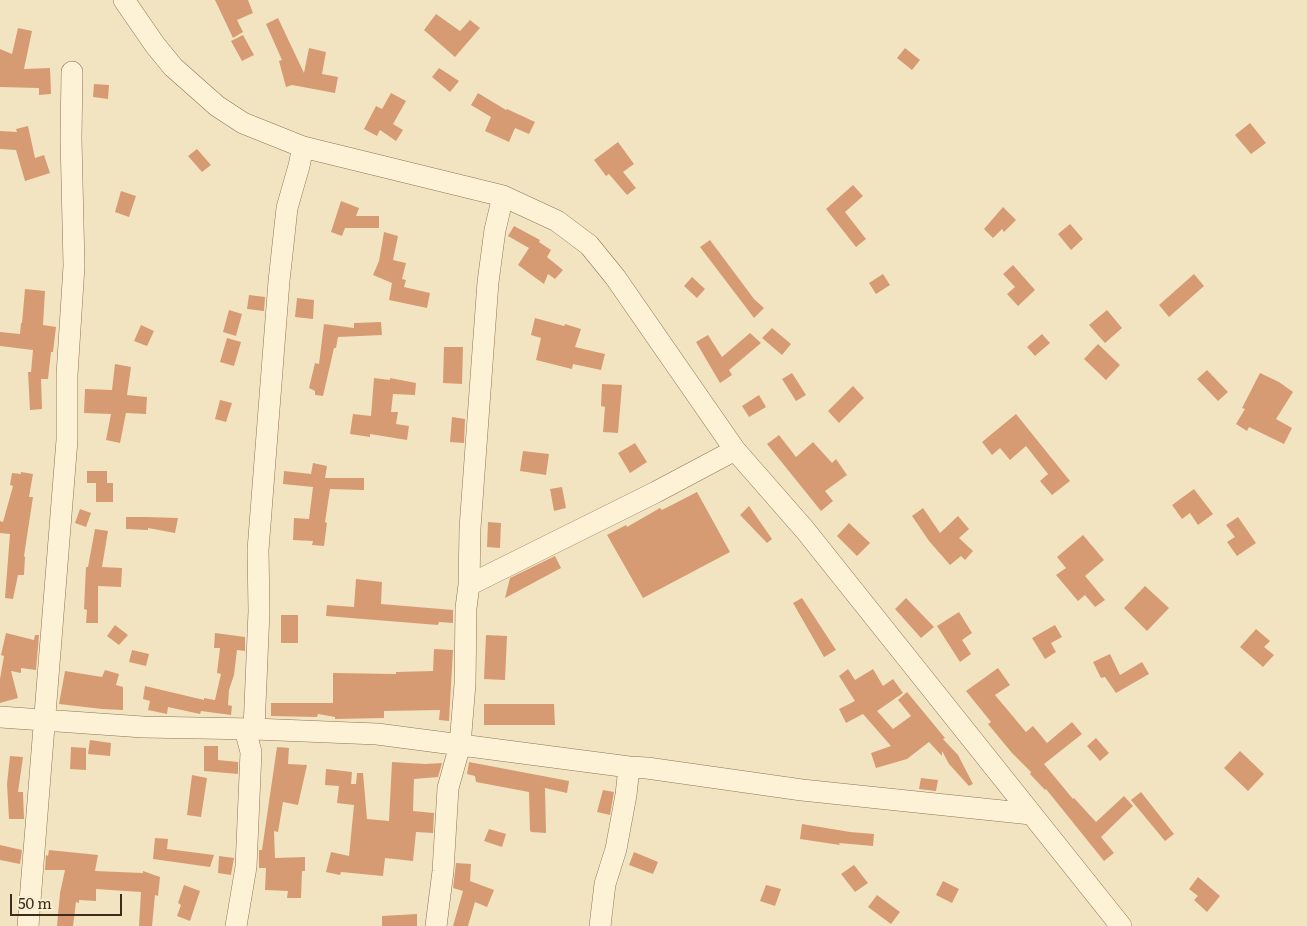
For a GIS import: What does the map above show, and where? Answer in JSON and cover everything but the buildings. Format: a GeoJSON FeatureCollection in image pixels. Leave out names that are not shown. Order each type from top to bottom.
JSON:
{"type":"FeatureCollection","features":[{"type":"Feature","properties":{"kind":"street"},"geometry":{"type":"LineString","coordinates":[[124,0],[155,45],[173,67],[217,106],[243,123],[303,147],[503,196],[557,221],[589,245],[615,277],[735,450],[805,530],[1121,926]]}},
{"type":"Feature","properties":{"kind":"street"},"geometry":{"type":"LineString","coordinates":[[28,926],[67,440],[67,375],[74,266],[71,138],[72,72]]}},
{"type":"Feature","properties":{"kind":"street"},"geometry":{"type":"LineString","coordinates":[[236,926],[246,867],[251,752],[249,729],[259,612],[258,550],[279,281],[287,208],[303,147]]}},
{"type":"Feature","properties":{"kind":"street"},"geometry":{"type":"LineString","coordinates":[[436,926],[443,871],[448,788],[460,745],[465,684],[470,528],[488,282],[494,230],[503,196]]}},
{"type":"Feature","properties":{"kind":"street"},"geometry":{"type":"LineString","coordinates":[[469,585],[542,550],[735,450]]}},
{"type":"Feature","properties":{"kind":"street"},"geometry":{"type":"LineString","coordinates":[[0,717],[143,727],[377,734],[812,791],[1031,814]]}},
{"type":"Feature","properties":{"kind":"street"},"geometry":{"type":"LineString","coordinates":[[600,926],[605,884],[619,831],[629,768]]}}]}
